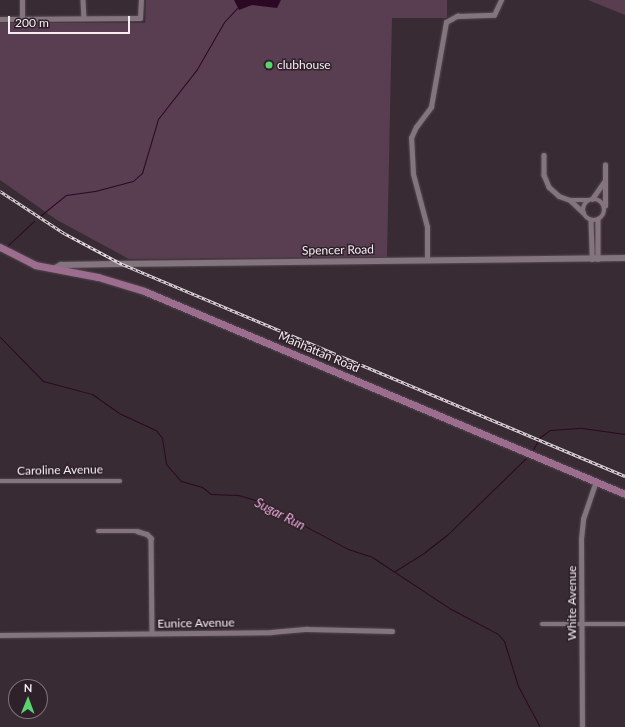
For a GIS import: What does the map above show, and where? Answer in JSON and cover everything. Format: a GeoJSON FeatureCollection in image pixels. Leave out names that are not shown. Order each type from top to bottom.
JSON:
{"type":"FeatureCollection","features":[{"type":"Feature","properties":{"kind":"main road","name":"Manhattan Road"},"geometry":{"type":"LineString","coordinates":[[2,248],[35,265],[52,270],[98,277],[144,291],[625,494]]}},
{"type":"Feature","properties":{"kind":"street"},"geometry":{"type":"LineString","coordinates":[[22,0],[22,19]]}},
{"type":"Feature","properties":{"kind":"street"},"geometry":{"type":"LineString","coordinates":[[83,0],[84,18]]}},
{"type":"Feature","properties":{"kind":"street"},"geometry":{"type":"LineString","coordinates":[[0,19],[140,18],[140,0]]}},
{"type":"Feature","properties":{"kind":"street"},"geometry":{"type":"LineString","coordinates":[[426,260],[427,227],[413,174],[411,138],[416,127],[431,107],[446,22],[457,16],[494,14],[501,0]]}},
{"type":"Feature","properties":{"kind":"street"},"geometry":{"type":"LineString","coordinates":[[544,155],[544,175],[549,187],[559,196],[570,200],[599,200],[604,206]]}},
{"type":"Feature","properties":{"kind":"street"},"geometry":{"type":"LineString","coordinates":[[592,221],[598,220],[605,213],[605,165]]}},
{"type":"Feature","properties":{"kind":"street"},"geometry":{"type":"LineString","coordinates":[[584,212],[590,200],[605,181]]}},
{"type":"Feature","properties":{"kind":"street"},"geometry":{"type":"LineString","coordinates":[[570,200],[592,221],[595,259]]}},
{"type":"Feature","properties":{"kind":"street"},"geometry":{"type":"LineString","coordinates":[[595,259],[598,220]]}},
{"type":"Feature","properties":{"kind":"street","name":"Spencer Road"},"geometry":{"type":"LineString","coordinates":[[52,270],[61,265],[625,258]]}},
{"type":"Feature","properties":{"kind":"street","name":"Caroline Avenue"},"geometry":{"type":"LineString","coordinates":[[0,480],[120,481]]}},
{"type":"Feature","properties":{"kind":"street","name":"White Avenue"},"geometry":{"type":"LineString","coordinates":[[582,727],[583,519],[596,481]]}},
{"type":"Feature","properties":{"kind":"street"},"geometry":{"type":"LineString","coordinates":[[98,532],[137,531],[147,534],[152,541],[152,633]]}},
{"type":"Feature","properties":{"kind":"street"},"geometry":{"type":"LineString","coordinates":[[542,624],[625,624]]}},
{"type":"Feature","properties":{"kind":"street","name":"Eunice Avenue"},"geometry":{"type":"LineString","coordinates":[[0,635],[271,632],[307,629],[392,631]]}},
{"type":"Feature","properties":{"kind":"shaded area"},"geometry":{"type":"Polygon","coordinates":[[[146,0],[447,0],[447,18],[392,18],[387,257],[129,259],[57,220],[0,180],[0,23],[145,23],[146,0]]]}},
{"type":"Feature","properties":{"kind":"shaded area"},"geometry":{"type":"Polygon","coordinates":[[[234,0],[281,0],[277,8],[252,5],[239,10],[234,0]]]}},
{"type":"Feature","properties":{"kind":"shaded area"},"geometry":{"type":"Polygon","coordinates":[[[588,0],[625,0],[625,15],[588,0]]]}},
{"type":"Feature","properties":{"kind":"waterway"},"geometry":{"type":"LineString","coordinates":[[40,216],[66,195],[95,191],[133,181],[142,173],[158,119],[197,69],[224,22],[237,8]]}},
{"type":"Feature","properties":{"kind":"waterway"},"geometry":{"type":"LineString","coordinates":[[7,246],[34,221]]}},
{"type":"Feature","properties":{"kind":"waterway","name":"Sugar Run"},"geometry":{"type":"LineString","coordinates":[[0,337],[43,381],[92,394],[121,414],[156,430],[162,438],[166,464],[181,481],[202,487],[211,494],[238,495],[256,500],[348,549],[372,557],[451,609],[498,634],[504,641],[518,686],[540,727]]}},
{"type":"Feature","properties":{"kind":"waterway"},"geometry":{"type":"LineString","coordinates":[[532,451],[540,437],[550,430],[582,428],[625,434]]}},
{"type":"Feature","properties":{"kind":"waterway"},"geometry":{"type":"LineString","coordinates":[[395,571],[425,552],[447,535],[527,457]]}},
{"type":"Feature","properties":{"kind":"railway"},"geometry":{"type":"LineString","coordinates":[[0,191],[64,233],[122,264],[625,476]]}},
{"type":"Feature","properties":{"kind":"place","name":"clubhouse"},"geometry":{"type":"Point","coordinates":[269,65]}}]}
